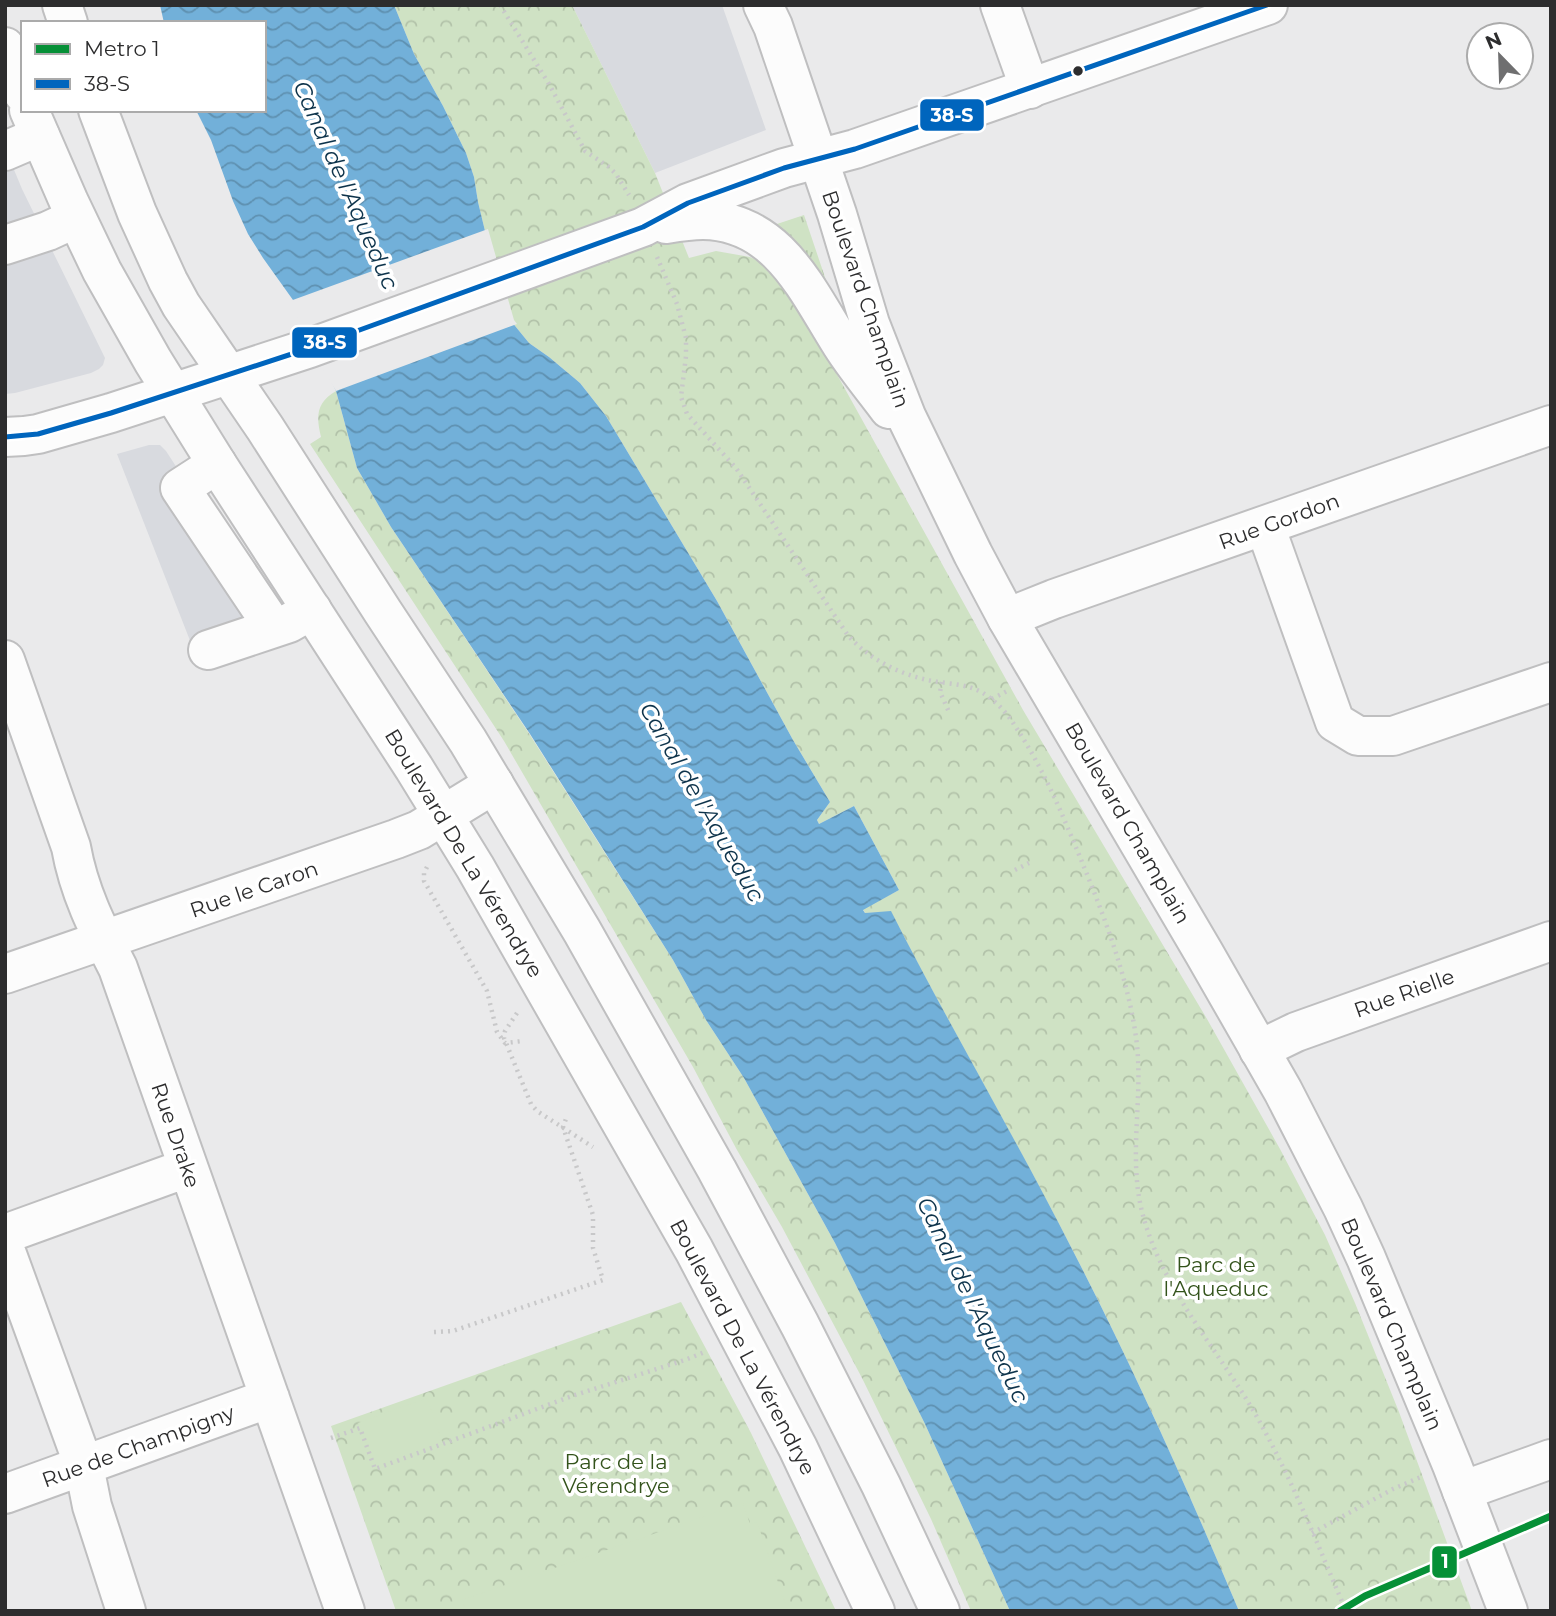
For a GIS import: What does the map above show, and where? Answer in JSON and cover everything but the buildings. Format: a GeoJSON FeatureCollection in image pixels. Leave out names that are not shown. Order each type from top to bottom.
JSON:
{"type":"FeatureCollection","features":[{"type":"Feature","properties":{"kind":"main road"},"geometry":{"type":"LineString","coordinates":[[1000,5],[1030,89]]}},
{"type":"Feature","properties":{"kind":"main road"},"geometry":{"type":"LineString","coordinates":[[5,437],[48,431],[111,413],[310,348],[643,227],[688,203],[784,168],[855,149],[1268,5]]}},
{"type":"Feature","properties":{"kind":"main road","name":"Boulevard Champlain"},"geometry":{"type":"LineString","coordinates":[[769,12],[819,159],[870,324],[901,404],[1007,618],[1147,853],[1259,1050],[1343,1208],[1381,1293],[1508,1611]]}},
{"type":"Feature","properties":{"kind":"main road"},"geometry":{"type":"LineString","coordinates":[[5,47],[21,88]]}},
{"type":"Feature","properties":{"kind":"main road"},"geometry":{"type":"LineString","coordinates":[[99,112],[137,213],[168,281],[193,325],[265,428],[468,741],[588,942],[734,1202],[840,1401],[940,1611]]}},
{"type":"Feature","properties":{"kind":"main road"},"geometry":{"type":"LineString","coordinates":[[5,151],[35,123]]}},
{"type":"Feature","properties":{"kind":"main road","name":"Boulevard De La Vérendrye"},"geometry":{"type":"LineString","coordinates":[[35,123],[102,271],[153,361],[216,464],[384,719],[443,815],[700,1262],[798,1448],[875,1611]]}},
{"type":"Feature","properties":{"kind":"main road"},"geometry":{"type":"LineString","coordinates":[[10,234],[48,232],[76,218]]}},
{"type":"Feature","properties":{"kind":"main road"},"geometry":{"type":"LineString","coordinates":[[643,227],[692,220],[718,221],[747,230],[777,250],[799,276],[844,349],[929,461]]}},
{"type":"Feature","properties":{"kind":"main road","name":"Rue Gordon"},"geometry":{"type":"LineString","coordinates":[[1007,618],[1054,599],[1551,425]]}},
{"type":"Feature","properties":{"kind":"main road"},"geometry":{"type":"LineString","coordinates":[[216,464],[180,488],[274,628]]}},
{"type":"Feature","properties":{"kind":"main road"},"geometry":{"type":"LineString","coordinates":[[1265,526],[1335,722],[1358,736],[1393,736],[1551,682]]}},
{"type":"Feature","properties":{"kind":"main road"},"geometry":{"type":"LineString","coordinates":[[208,650],[289,623],[312,610]]}},
{"type":"Feature","properties":{"kind":"main road","name":"Rue Drake"},"geometry":{"type":"LineString","coordinates":[[5,660],[16,724],[71,847],[76,873],[90,913],[118,968],[345,1611]]}},
{"type":"Feature","properties":{"kind":"main road","name":"Rue le Caron"},"geometry":{"type":"LineString","coordinates":[[5,974],[385,844],[419,830],[494,784]]}},
{"type":"Feature","properties":{"kind":"main road","name":"Rue Rielle"},"geometry":{"type":"LineString","coordinates":[[1259,1050],[1296,1032],[1551,941]]}},
{"type":"Feature","properties":{"kind":"main road"},"geometry":{"type":"LineString","coordinates":[[5,1234],[187,1168]]}},
{"type":"Feature","properties":{"kind":"main road"},"geometry":{"type":"LineString","coordinates":[[5,1249],[84,1466],[92,1506],[127,1611]]}},
{"type":"Feature","properties":{"kind":"main road","name":"Rue de Champigny"},"geometry":{"type":"LineString","coordinates":[[5,1494],[270,1398]]}},
{"type":"Feature","properties":{"kind":"main road"},"geometry":{"type":"LineString","coordinates":[[1462,1491],[1551,1459]]}},
{"type":"Feature","properties":{"kind":"path"},"geometry":{"type":"LineString","coordinates":[[500,5],[544,75],[585,151],[616,174],[643,227],[677,304],[686,338],[681,397],[687,415],[736,468],[858,647],[908,674],[971,688],[992,699],[1014,725],[1043,774],[1062,812],[1110,933],[1133,1022],[1138,1069],[1137,1186],[1139,1203],[1152,1242],[1183,1301],[1255,1413],[1283,1467],[1346,1611]]}},
{"type":"Feature","properties":{"kind":"path"},"geometry":{"type":"LineString","coordinates":[[942,682],[940,692],[950,712]]}},
{"type":"Feature","properties":{"kind":"path"},"geometry":{"type":"LineString","coordinates":[[992,699],[1018,685]]}},
{"type":"Feature","properties":{"kind":"path"},"geometry":{"type":"LineString","coordinates":[[1015,870],[1028,863]]}},
{"type":"Feature","properties":{"kind":"path"},"geometry":{"type":"LineString","coordinates":[[428,867],[424,873],[425,881],[487,991],[498,1032],[531,1104],[541,1115],[600,1151]]}},
{"type":"Feature","properties":{"kind":"path"},"geometry":{"type":"LineString","coordinates":[[505,1043],[505,1031],[519,1008]]}},
{"type":"Feature","properties":{"kind":"path"},"geometry":{"type":"LineString","coordinates":[[505,1043],[523,1041]]}},
{"type":"Feature","properties":{"kind":"path"},"geometry":{"type":"LineString","coordinates":[[434,1332],[453,1331],[603,1280],[593,1248],[593,1216],[563,1127],[567,1116]]}},
{"type":"Feature","properties":{"kind":"path"},"geometry":{"type":"LineString","coordinates":[[331,1438],[360,1428],[375,1468],[572,1396],[711,1350]]}},
{"type":"Feature","properties":{"kind":"path"},"geometry":{"type":"LineString","coordinates":[[1312,1533],[1422,1477]]}},
{"type":"Feature","properties":{"kind":"shaded area"},"geometry":{"type":"Polygon","coordinates":[[[572,5],[722,5],[766,130],[655,173],[572,5]]]}},
{"type":"Feature","properties":{"kind":"shaded area"},"geometry":{"type":"Polygon","coordinates":[[[5,148],[22,189],[105,358],[103,365],[91,373],[5,394],[5,148]]]}},
{"type":"Feature","properties":{"kind":"shaded area"},"geometry":{"type":"Polygon","coordinates":[[[149,445],[160,445],[166,451],[283,631],[198,661],[117,454],[149,445]]]}},
{"type":"Feature","properties":{"kind":"green space","name":"Parc de l'Aqueduc"},"geometry":{"type":"Polygon","coordinates":[[[394,5],[572,5],[655,173],[689,258],[716,251],[750,257],[769,266],[804,315],[1023,710],[1207,1019],[1325,1235],[1399,1412],[1472,1611],[1239,1611],[1138,1383],[1095,1293],[1027,1165],[891,912],[865,913],[863,909],[899,890],[854,806],[819,824],[817,820],[830,802],[717,601],[606,416],[580,383],[529,343],[511,321],[466,153],[414,54],[394,5]]]}},
{"type":"Feature","properties":{"kind":"green space"},"geometry":{"type":"Polygon","coordinates":[[[804,215],[834,304],[793,240],[777,224],[804,215]]]}},
{"type":"Feature","properties":{"kind":"green space"},"geometry":{"type":"Polygon","coordinates":[[[336,391],[357,468],[391,527],[530,735],[673,960],[706,1020],[744,1078],[835,1243],[925,1424],[1010,1611],[971,1611],[931,1519],[862,1378],[693,1067],[504,741],[310,444],[321,437],[318,416],[321,405],[336,391]]]}},
{"type":"Feature","properties":{"kind":"green space","name":"Parc de la Vérendrye"},"geometry":{"type":"Polygon","coordinates":[[[681,1302],[751,1433],[836,1611],[396,1611],[331,1426],[681,1302]]]}},
{"type":"Feature","properties":{"kind":"green space"},"geometry":{"type":"Polygon","coordinates":[[[427,1398],[443,1444],[375,1469],[358,1423],[427,1398]]]}},
{"type":"Feature","properties":{"kind":"green space"},"geometry":{"type":"Polygon","coordinates":[[[743,1503],[750,1524],[757,1522],[788,1611],[466,1611],[462,1600],[743,1503]]]}},
{"type":"Feature","properties":{"kind":"water","name":"Canal de l'Aqueduc"},"geometry":{"type":"Polygon","coordinates":[[[160,5],[394,5],[414,54],[466,153],[511,321],[529,343],[580,383],[606,416],[717,601],[830,802],[817,820],[819,824],[854,806],[899,890],[863,910],[865,913],[891,911],[1027,1164],[1095,1293],[1138,1383],[1239,1611],[1010,1611],[925,1424],[835,1243],[744,1078],[596,838],[530,734],[391,527],[357,468],[336,391],[293,300],[248,234],[211,140],[197,112],[266,112],[266,21],[164,21],[160,5]]]}},
{"type":"Feature","properties":{"kind":"pier"},"geometry":{"type":"Polygon","coordinates":[[[488,229],[517,324],[336,391],[317,359],[290,301],[488,229]]]}},
{"type":"Feature","properties":{"kind":"metro line","name":"1"},"geometry":{"type":"LineString","coordinates":[[1340,1611],[1365,1596],[1551,1516]]}},
{"type":"Feature","properties":{"kind":"transit line","name":"38-S"},"geometry":{"type":"LineString","coordinates":[[5,437],[38,434],[111,413],[310,348],[643,227],[688,203],[784,168],[855,149],[1267,5]]}}]}
